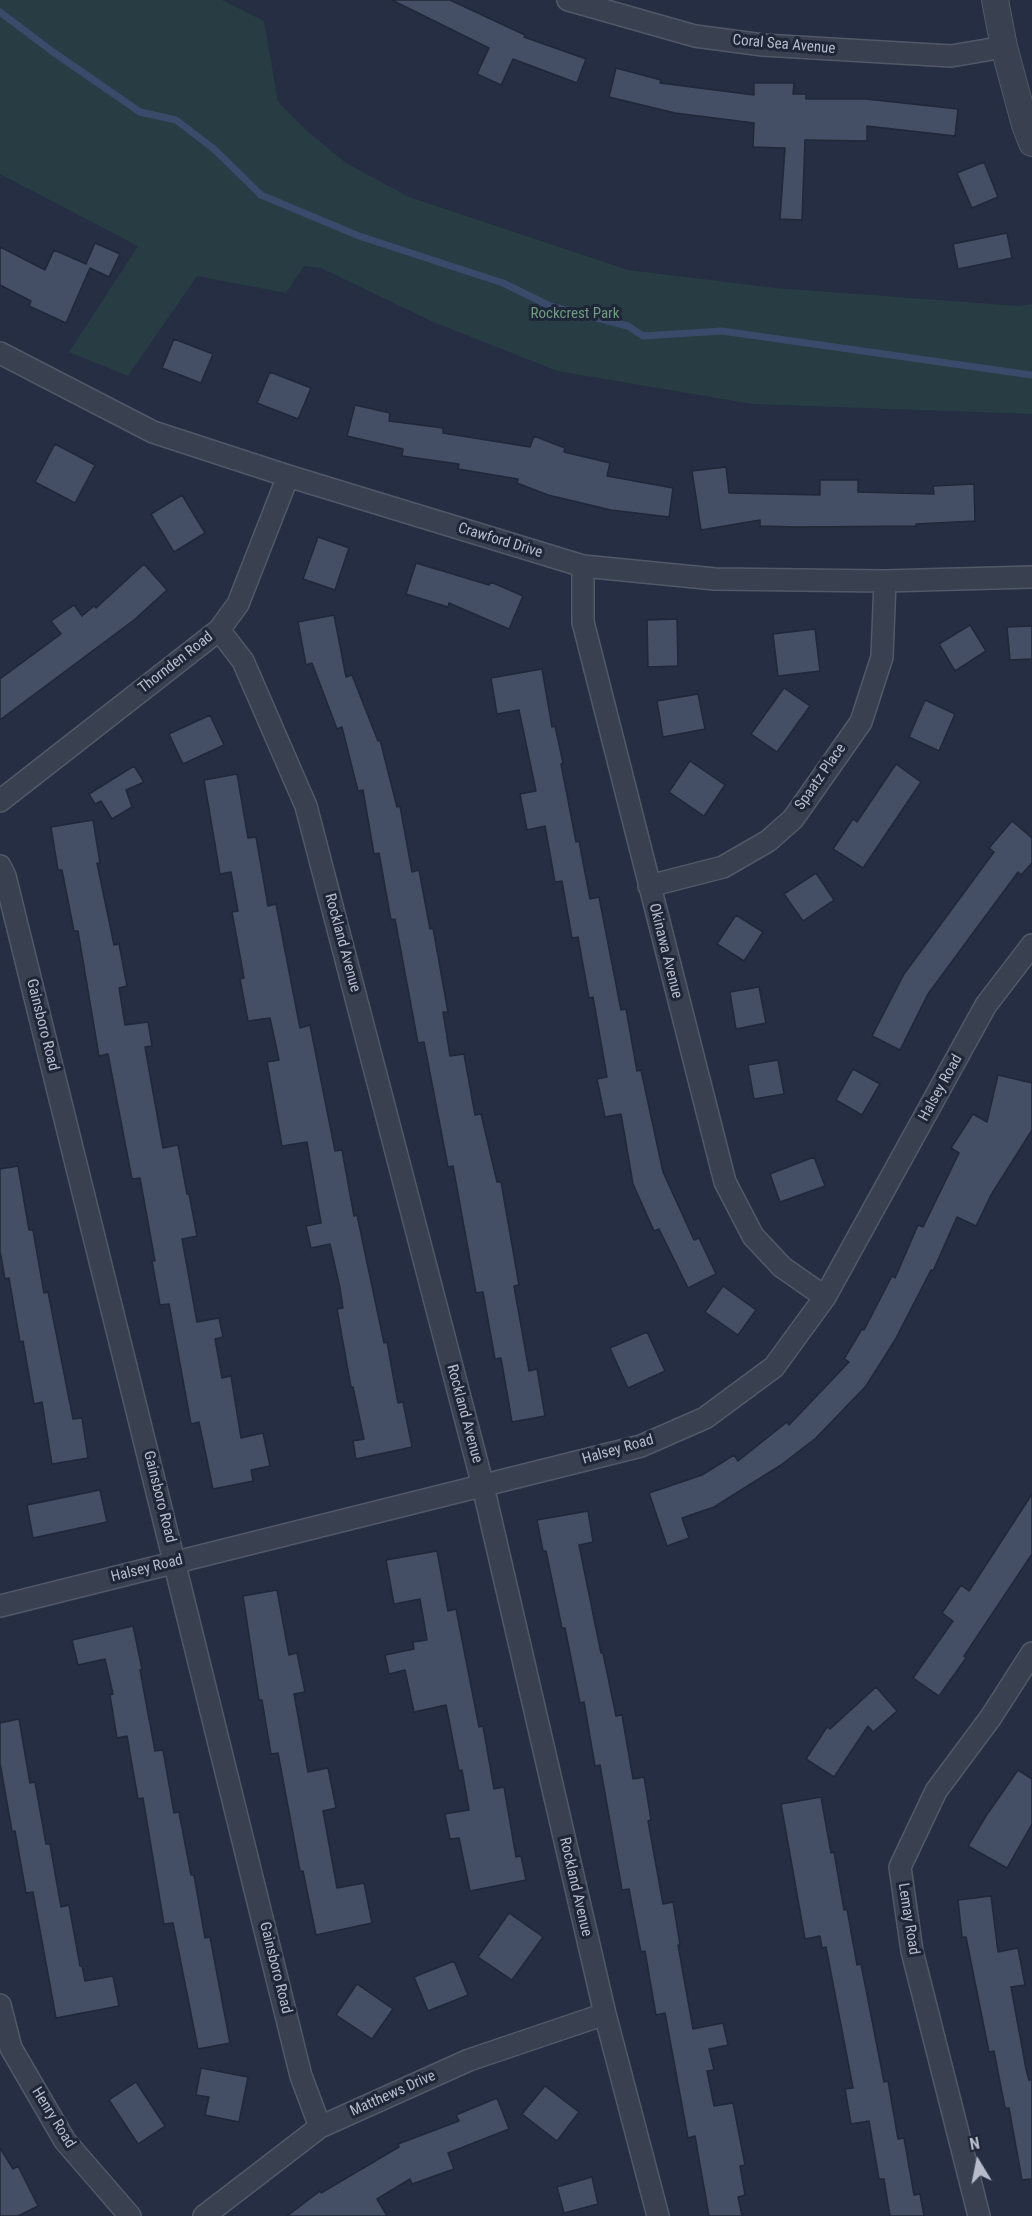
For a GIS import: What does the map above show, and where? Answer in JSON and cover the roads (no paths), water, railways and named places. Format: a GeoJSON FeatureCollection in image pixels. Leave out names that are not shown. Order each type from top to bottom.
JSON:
{"type":"FeatureCollection","features":[{"type":"Feature","properties":{"kind":"street","name":"Coral Sea Avenue"},"geometry":{"type":"LineString","coordinates":[[568,0],[695,36],[763,45],[951,56],[1004,47]]}},
{"type":"Feature","properties":{"kind":"street"},"geometry":{"type":"LineString","coordinates":[[995,0],[1004,47],[1024,125],[1032,143]]}},
{"type":"Feature","properties":{"kind":"street","name":"Crawford Drive"},"geometry":{"type":"LineString","coordinates":[[0,353],[153,432],[288,476],[583,566],[715,579],[885,581],[1032,577]]}},
{"type":"Feature","properties":{"kind":"street","name":"Thornden Road"},"geometry":{"type":"LineString","coordinates":[[0,801],[219,630],[238,604],[288,476]]}},
{"type":"Feature","properties":{"kind":"street","name":"Okinawa Avenue"},"geometry":{"type":"LineString","coordinates":[[583,566],[583,622],[724,1182],[753,1236],[782,1267],[825,1297]]}},
{"type":"Feature","properties":{"kind":"street","name":"Spaatz Place"},"geometry":{"type":"LineString","coordinates":[[649,886],[723,867],[768,841],[793,819],[861,722],[882,657],[885,581]]}},
{"type":"Feature","properties":{"kind":"street","name":"Rockland Avenue"},"geometry":{"type":"LineString","coordinates":[[219,630],[243,661],[306,806],[483,1486],[605,2014],[658,2216]]}},
{"type":"Feature","properties":{"kind":"street","name":"Gainsboro Road"},"geometry":{"type":"LineString","coordinates":[[0,866],[8,887],[176,1562],[301,2076],[320,2127]]}},
{"type":"Feature","properties":{"kind":"street","name":"Halsey Road"},"geometry":{"type":"LineString","coordinates":[[0,1606],[641,1446],[705,1418],[774,1367],[825,1297],[986,1005],[1032,945]]}},
{"type":"Feature","properties":{"kind":"street","name":"Lemay Road"},"geometry":{"type":"LineString","coordinates":[[979,2216],[912,1951],[900,1867],[936,1791],[991,1718],[1032,1653]]}},
{"type":"Feature","properties":{"kind":"street","name":"Henry Road"},"geometry":{"type":"LineString","coordinates":[[0,2005],[11,2048],[65,2142],[130,2216]]}},
{"type":"Feature","properties":{"kind":"street","name":"Matthews Drive"},"geometry":{"type":"LineString","coordinates":[[204,2216],[320,2127],[469,2060],[605,2014]]}},
{"type":"Feature","properties":{"kind":"waterway"},"geometry":{"type":"LineString","coordinates":[[0,12],[140,112],[176,120],[214,149],[261,195],[359,236],[503,283],[550,306],[628,326],[643,336],[722,331],[1032,375]]}},
{"type":"Feature","properties":{"kind":"park label","name":"Rockcrest Park"},"geometry":{"type":"Point","coordinates":[575,314]}}]}
